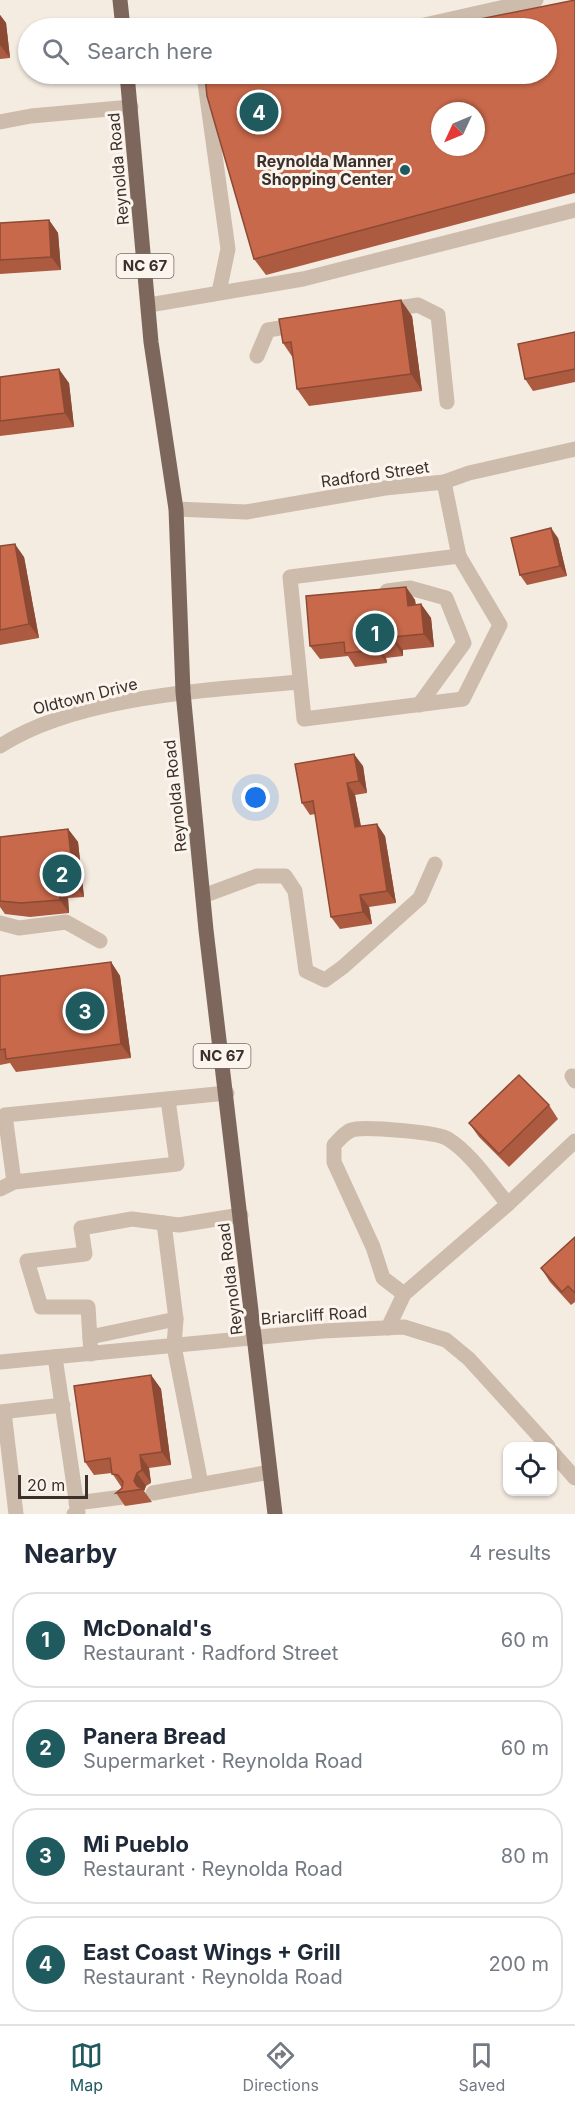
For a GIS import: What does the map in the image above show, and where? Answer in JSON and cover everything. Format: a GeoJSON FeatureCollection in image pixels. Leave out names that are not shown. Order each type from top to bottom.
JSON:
{"type":"FeatureCollection","features":[{"type":"Feature","properties":{"kind":"main road"},"geometry":{"type":"LineString","coordinates":[[120,0],[122,18]]}},
{"type":"Feature","properties":{"kind":"main road","name":"Reynolda Road"},"geometry":{"type":"LineString","coordinates":[[128,84],[152,342],[176,508],[183,692],[203,896],[275,1514]]}},
{"type":"Feature","properties":{"kind":"street"},"geometry":{"type":"LineString","coordinates":[[456,18],[536,0]]}},
{"type":"Feature","properties":{"kind":"street"},"geometry":{"type":"LineString","coordinates":[[205,84],[228,249],[219,292]]}},
{"type":"Feature","properties":{"kind":"street"},"geometry":{"type":"LineString","coordinates":[[0,122],[32,116],[131,106]]}},
{"type":"Feature","properties":{"kind":"street"},"geometry":{"type":"LineString","coordinates":[[149,305],[303,279],[575,210]]}},
{"type":"Feature","properties":{"kind":"street"},"geometry":{"type":"LineString","coordinates":[[374,312],[418,305],[438,315],[447,402]]}},
{"type":"Feature","properties":{"kind":"street"},"geometry":{"type":"LineString","coordinates":[[257,356],[268,330],[310,323]]}},
{"type":"Feature","properties":{"kind":"street","name":"Radford Street"},"geometry":{"type":"LineString","coordinates":[[176,508],[246,512],[385,488],[444,482],[469,473],[575,449]]}},
{"type":"Feature","properties":{"kind":"street"},"geometry":{"type":"LineString","coordinates":[[444,482],[459,556],[500,625],[463,699],[304,718],[299,682],[298,601],[290,577],[459,556]]}},
{"type":"Feature","properties":{"kind":"street"},"geometry":{"type":"LineString","coordinates":[[375,592],[410,588],[446,598],[464,644],[419,705]]}},
{"type":"Feature","properties":{"kind":"street","name":"Oldtown Drive"},"geometry":{"type":"LineString","coordinates":[[0,746],[23,731],[86,711],[183,692],[299,682]]}},
{"type":"Feature","properties":{"kind":"street"},"geometry":{"type":"LineString","coordinates":[[203,896],[257,876],[285,876],[295,891],[306,971],[325,980],[343,967],[420,898],[435,864]]}},
{"type":"Feature","properties":{"kind":"street"},"geometry":{"type":"LineString","coordinates":[[0,923],[19,928],[66,922],[100,941]]}},
{"type":"Feature","properties":{"kind":"street"},"geometry":{"type":"LineString","coordinates":[[14,1182],[3,1115],[227,1093]]}},
{"type":"Feature","properties":{"kind":"street"},"geometry":{"type":"LineString","coordinates":[[0,1190],[14,1182],[177,1164],[168,1100]]}},
{"type":"Feature","properties":{"kind":"street"},"geometry":{"type":"LineString","coordinates":[[404,1294],[383,1278],[373,1247],[334,1162],[334,1145],[344,1134],[356,1129],[426,1132],[446,1137],[463,1150],[508,1204]]}},
{"type":"Feature","properties":{"kind":"street"},"geometry":{"type":"LineString","coordinates":[[388,1328],[404,1294],[508,1204],[575,1141]]}},
{"type":"Feature","properties":{"kind":"street"},"geometry":{"type":"LineString","coordinates":[[91,1353],[88,1307],[41,1307],[27,1261],[85,1254],[81,1228],[132,1219],[179,1225],[241,1215]]}},
{"type":"Feature","properties":{"kind":"street"},"geometry":{"type":"LineString","coordinates":[[164,1223],[176,1319],[174,1346],[201,1484]]}},
{"type":"Feature","properties":{"kind":"street"},"geometry":{"type":"LineString","coordinates":[[90,1337],[176,1319]]}},
{"type":"Feature","properties":{"kind":"street","name":"Briarcliff Road"},"geometry":{"type":"LineString","coordinates":[[0,1362],[255,1337],[404,1327],[446,1340],[469,1359],[544,1442]]}},
{"type":"Feature","properties":{"kind":"street"},"geometry":{"type":"LineString","coordinates":[[55,1357],[75,1508],[123,1497]]}},
{"type":"Feature","properties":{"kind":"street"},"geometry":{"type":"LineString","coordinates":[[16,1514],[2,1412],[63,1404]]}},
{"type":"Feature","properties":{"kind":"street"},"geometry":{"type":"LineString","coordinates":[[557,1458],[575,1478]]}},
{"type":"Feature","properties":{"kind":"street"},"geometry":{"type":"LineString","coordinates":[[153,1493],[270,1472]]}},
{"type":"Feature","properties":{"kind":"building","name":"Reynolda Manner Shopping Center"},"geometry":{"type":"Polygon","coordinates":[[[575,0],[575,173],[254,259],[207,96],[206,84],[557,84],[557,18],[485,18],[575,0]]]}},
{"type":"Feature","properties":{"kind":"building"},"geometry":{"type":"Polygon","coordinates":[[[49,220],[51,257],[0,260],[0,223],[49,220]]]}},
{"type":"Feature","properties":{"kind":"building"},"geometry":{"type":"Polygon","coordinates":[[[401,300],[411,374],[297,389],[291,342],[283,343],[279,319],[401,300]]]}},
{"type":"Feature","properties":{"kind":"building"},"geometry":{"type":"Polygon","coordinates":[[[575,332],[575,369],[525,379],[518,344],[575,332]]]}},
{"type":"Feature","properties":{"kind":"building"},"geometry":{"type":"Polygon","coordinates":[[[59,369],[65,413],[0,421],[0,377],[59,369]]]}},
{"type":"Feature","properties":{"kind":"building"},"geometry":{"type":"Polygon","coordinates":[[[551,528],[560,566],[520,575],[511,538],[551,528]]]}},
{"type":"Feature","properties":{"kind":"building"},"geometry":{"type":"Polygon","coordinates":[[[15,544],[29,624],[0,630],[0,546],[15,544]]]}},
{"type":"Feature","properties":{"kind":"building"},"geometry":{"type":"Polygon","coordinates":[[[406,587],[408,606],[421,604],[424,634],[393,637],[394,642],[377,644],[377,650],[345,653],[344,642],[310,646],[306,596],[406,587]]]}},
{"type":"Feature","properties":{"kind":"building"},"geometry":{"type":"Polygon","coordinates":[[[354,754],[359,781],[347,783],[355,827],[377,824],[387,891],[360,895],[363,912],[331,917],[313,801],[302,803],[295,764],[354,754]]]}},
{"type":"Feature","properties":{"kind":"building"},"geometry":{"type":"Polygon","coordinates":[[[68,829],[74,883],[59,885],[60,900],[21,903],[0,901],[0,837],[68,829]]]}},
{"type":"Feature","properties":{"kind":"building"},"geometry":{"type":"Polygon","coordinates":[[[111,962],[121,1044],[6,1059],[5,1049],[0,1050],[0,976],[111,962]]]}},
{"type":"Feature","properties":{"kind":"building"},"geometry":{"type":"Polygon","coordinates":[[[519,1075],[549,1105],[499,1154],[469,1123],[519,1075]]]}},
{"type":"Feature","properties":{"kind":"building"},"geometry":{"type":"Polygon","coordinates":[[[575,1237],[575,1293],[568,1286],[562,1292],[541,1268],[575,1237]]]}},
{"type":"Feature","properties":{"kind":"building"},"geometry":{"type":"Polygon","coordinates":[[[151,1375],[162,1452],[140,1455],[142,1470],[137,1473],[134,1481],[143,1489],[116,1493],[122,1488],[123,1482],[118,1475],[112,1474],[110,1458],[85,1462],[74,1386],[151,1375]]]}},
{"type":"Feature","properties":{"kind":"place","name":"East Coast Wings + Grill"},"geometry":{"type":"Point","coordinates":[259,112]}},
{"type":"Feature","properties":{"kind":"place","name":"Reynolda Manner Shopping Center"},"geometry":{"type":"Point","coordinates":[405,170]}},
{"type":"Feature","properties":{"kind":"place","name":"McDonald's"},"geometry":{"type":"Point","coordinates":[375,633]}},
{"type":"Feature","properties":{"kind":"place","name":"Panera Bread"},"geometry":{"type":"Point","coordinates":[62,874]}},
{"type":"Feature","properties":{"kind":"place","name":"Mi Pueblo"},"geometry":{"type":"Point","coordinates":[85,1011]}}]}
